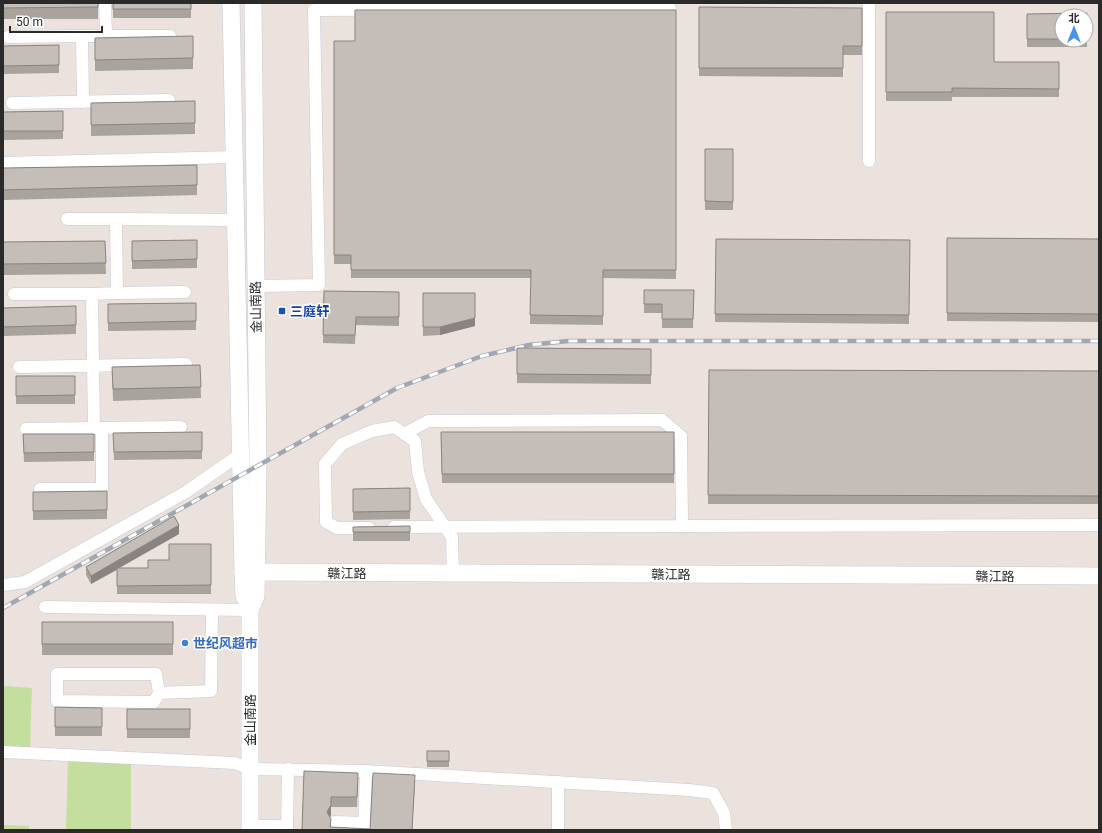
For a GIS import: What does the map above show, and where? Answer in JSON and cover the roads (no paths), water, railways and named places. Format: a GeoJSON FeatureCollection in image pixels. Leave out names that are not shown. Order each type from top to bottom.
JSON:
{"type":"FeatureCollection","features":[{"type":"Feature","properties":{"kind":"main road","name":"金山南路"},"geometry":{"type":"LineString","coordinates":[[231,3],[242,454],[250,572],[256,596],[250,610],[250,828]]}},
{"type":"Feature","properties":{"kind":"main road","name":"金山南路"},"geometry":{"type":"LineString","coordinates":[[250,572],[256,286],[253,3]]}},
{"type":"Feature","properties":{"kind":"main road","name":"赣江路"},"geometry":{"type":"LineString","coordinates":[[250,572],[1099,576]]}},
{"type":"Feature","properties":{"kind":"street"},"geometry":{"type":"LineString","coordinates":[[105,3],[106,36]]}},
{"type":"Feature","properties":{"kind":"street"},"geometry":{"type":"LineString","coordinates":[[869,3],[869,161]]}},
{"type":"Feature","properties":{"kind":"street"},"geometry":{"type":"LineString","coordinates":[[256,286],[319,285],[314,10],[404,6],[670,8]]}},
{"type":"Feature","properties":{"kind":"street"},"geometry":{"type":"LineString","coordinates":[[82,36],[84,102]]}},
{"type":"Feature","properties":{"kind":"street"},"geometry":{"type":"LineString","coordinates":[[8,37],[170,36]]}},
{"type":"Feature","properties":{"kind":"street"},"geometry":{"type":"LineString","coordinates":[[12,104],[169,100]]}},
{"type":"Feature","properties":{"kind":"street"},"geometry":{"type":"LineString","coordinates":[[3,163],[234,157]]}},
{"type":"Feature","properties":{"kind":"street"},"geometry":{"type":"LineString","coordinates":[[68,219],[236,220]]}},
{"type":"Feature","properties":{"kind":"street"},"geometry":{"type":"LineString","coordinates":[[116,219],[117,293]]}},
{"type":"Feature","properties":{"kind":"street"},"geometry":{"type":"LineString","coordinates":[[14,294],[186,292]]}},
{"type":"Feature","properties":{"kind":"street"},"geometry":{"type":"LineString","coordinates":[[40,489],[102,489],[93,366],[92,294]]}},
{"type":"Feature","properties":{"kind":"street"},"geometry":{"type":"LineString","coordinates":[[19,367],[186,364]]}},
{"type":"Feature","properties":{"kind":"street"},"geometry":{"type":"LineString","coordinates":[[404,434],[428,421],[662,420],[681,436],[682,526]]}},
{"type":"Feature","properties":{"kind":"street"},"geometry":{"type":"LineString","coordinates":[[26,429],[181,427]]}},
{"type":"Feature","properties":{"kind":"street"},"geometry":{"type":"LineString","coordinates":[[453,573],[452,537],[444,526],[426,499],[418,472],[415,442],[394,427],[372,430],[342,444],[325,464],[326,522],[337,528],[444,526],[1099,525]]}},
{"type":"Feature","properties":{"kind":"street"},"geometry":{"type":"LineString","coordinates":[[3,585],[25,582],[186,492],[242,454]]}},
{"type":"Feature","properties":{"kind":"street"},"geometry":{"type":"LineString","coordinates":[[45,607],[250,610]]}},
{"type":"Feature","properties":{"kind":"street"},"geometry":{"type":"LineString","coordinates":[[159,694],[211,691],[212,610]]}},
{"type":"Feature","properties":{"kind":"street"},"geometry":{"type":"LineString","coordinates":[[57,674],[156,674],[159,694],[154,702],[57,701],[57,674]]}},
{"type":"Feature","properties":{"kind":"street"},"geometry":{"type":"LineString","coordinates":[[3,752],[234,764],[250,769],[366,771],[689,790],[713,793],[724,813],[726,830]]}},
{"type":"Feature","properties":{"kind":"street"},"geometry":{"type":"LineString","coordinates":[[250,828],[287,828],[288,769]]}},
{"type":"Feature","properties":{"kind":"street"},"geometry":{"type":"LineString","coordinates":[[334,822],[364,827],[366,771]]}},
{"type":"Feature","properties":{"kind":"street"},"geometry":{"type":"LineString","coordinates":[[558,782],[558,830]]}},
{"type":"Feature","properties":{"kind":"railway"},"geometry":{"type":"LineString","coordinates":[[3,608],[397,388],[482,356],[529,345],[568,341],[1099,341]]}},
{"type":"Feature","properties":{"kind":"place","name":"三庭轩"},"geometry":{"type":"Point","coordinates":[282,311]}},
{"type":"Feature","properties":{"kind":"place","name":"世纪风超市"},"geometry":{"type":"Point","coordinates":[185,643]}}]}
